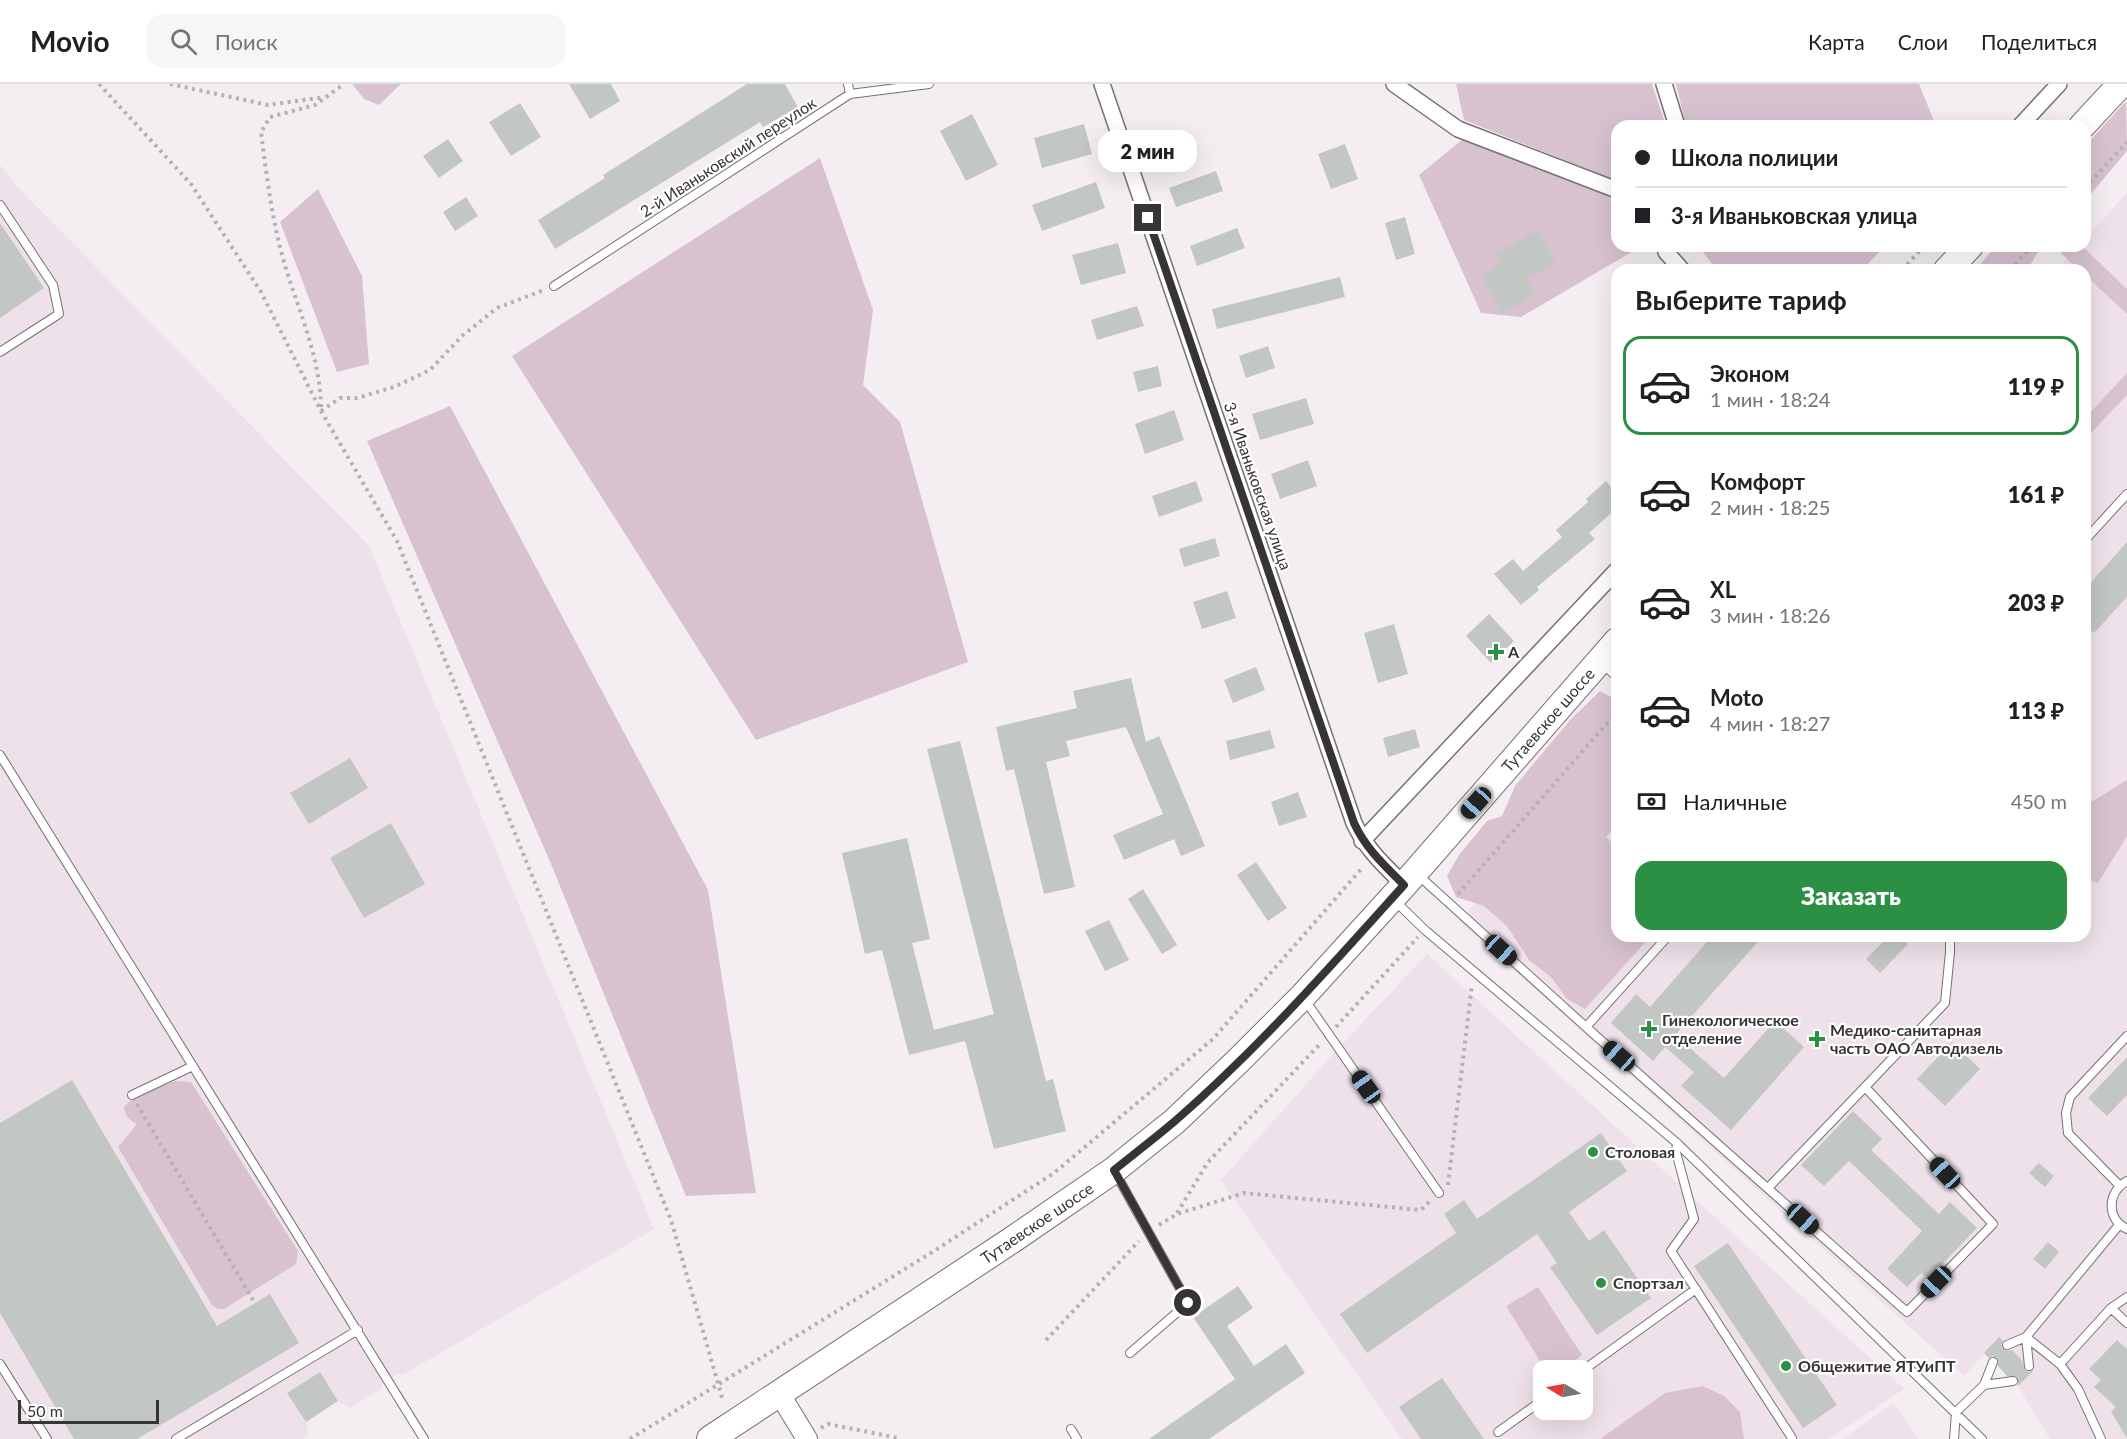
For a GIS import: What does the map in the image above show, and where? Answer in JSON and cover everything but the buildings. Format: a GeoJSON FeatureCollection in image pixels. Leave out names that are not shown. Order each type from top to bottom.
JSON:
{"type":"FeatureCollection","features":[{"type":"Feature","properties":{"kind":"main road"},"geometry":{"type":"LineString","coordinates":[[2088,120],[2122,86]]}},
{"type":"Feature","properties":{"kind":"main road"},"geometry":{"type":"LineString","coordinates":[[1953,264],[1964,252]]}},
{"type":"Feature","properties":{"kind":"main road","name":"Тутаевское шоссе"},"geometry":{"type":"LineString","coordinates":[[710,1439],[1012,1240],[1114,1170],[1175,1121],[1302,997],[1404,885],[1608,669]]}},
{"type":"Feature","properties":{"kind":"street","name":"3-я Иваньковская улица"},"geometry":{"type":"LineString","coordinates":[[1102,84],[1354,823],[1362,841],[1404,885]]}},
{"type":"Feature","properties":{"kind":"street"},"geometry":{"type":"LineString","coordinates":[[1394,84],[1458,129],[1611,188]]}},
{"type":"Feature","properties":{"kind":"street"},"geometry":{"type":"LineString","coordinates":[[1664,84],[1675,120]]}},
{"type":"Feature","properties":{"kind":"street"},"geometry":{"type":"LineString","coordinates":[[2026,120],[2060,84]]}},
{"type":"Feature","properties":{"kind":"street"},"geometry":{"type":"LineString","coordinates":[[1666,252],[1677,264]]}},
{"type":"Feature","properties":{"kind":"street"},"geometry":{"type":"LineString","coordinates":[[1362,841],[1611,576]]}},
{"type":"Feature","properties":{"kind":"street"},"geometry":{"type":"LineString","coordinates":[[779,1393],[811,1435]]}},
{"type":"Feature","properties":{"kind":"lane"},"geometry":{"type":"LineString","coordinates":[[848,84],[850,94]]}},
{"type":"Feature","properties":{"kind":"lane","name":"2-й Иваньковский переулок"},"geometry":{"type":"LineString","coordinates":[[554,286],[850,94],[929,84]]}},
{"type":"Feature","properties":{"kind":"lane"},"geometry":{"type":"LineString","coordinates":[[0,352],[59,314],[53,285],[1,209]]}},
{"type":"Feature","properties":{"kind":"lane"},"geometry":{"type":"LineString","coordinates":[[2091,533],[2127,494]]}},
{"type":"Feature","properties":{"kind":"lane"},"geometry":{"type":"LineString","coordinates":[[0,755],[424,1439]]}},
{"type":"Feature","properties":{"kind":"lane"},"geometry":{"type":"LineString","coordinates":[[1404,885],[1450,903],[1907,1312],[1993,1224],[1865,1087]]}},
{"type":"Feature","properties":{"kind":"lane"},"geometry":{"type":"LineString","coordinates":[[1404,885],[1425,930],[1677,1143],[1982,1439]]}},
{"type":"Feature","properties":{"kind":"lane"},"geometry":{"type":"LineString","coordinates":[[1586,1027],[1663,942]]}},
{"type":"Feature","properties":{"kind":"lane"},"geometry":{"type":"LineString","coordinates":[[1768,1188],[1945,1003],[1950,942]]}},
{"type":"Feature","properties":{"kind":"lane"},"geometry":{"type":"LineString","coordinates":[[1302,997],[1439,1193]]}},
{"type":"Feature","properties":{"kind":"lane"},"geometry":{"type":"LineString","coordinates":[[2119,1185],[2068,1133],[2066,1113],[2070,1097],[2127,1036]]}},
{"type":"Feature","properties":{"kind":"lane"},"geometry":{"type":"LineString","coordinates":[[132,1095],[193,1066]]}},
{"type":"Feature","properties":{"kind":"lane"},"geometry":{"type":"LineString","coordinates":[[1677,1143],[1676,1152],[1695,1219],[1671,1251],[1792,1438]]}},
{"type":"Feature","properties":{"kind":"lane"},"geometry":{"type":"LineString","coordinates":[[1114,1170],[1188,1303],[1130,1353]]}},
{"type":"Feature","properties":{"kind":"lane"},"geometry":{"type":"LineString","coordinates":[[2127,1180],[2119,1185],[2111,1200],[2112,1216],[2119,1225],[2127,1229]]}},
{"type":"Feature","properties":{"kind":"lane"},"geometry":{"type":"LineString","coordinates":[[2007,1345],[2026,1337],[2119,1225]]}},
{"type":"Feature","properties":{"kind":"lane"},"geometry":{"type":"LineString","coordinates":[[1593,1363],[1696,1290]]}},
{"type":"Feature","properties":{"kind":"lane"},"geometry":{"type":"LineString","coordinates":[[2060,1364],[2111,1308],[2127,1297]]}},
{"type":"Feature","properties":{"kind":"lane"},"geometry":{"type":"LineString","coordinates":[[2111,1308],[2127,1323]]}},
{"type":"Feature","properties":{"kind":"lane"},"geometry":{"type":"LineString","coordinates":[[176,1439],[358,1330]]}},
{"type":"Feature","properties":{"kind":"lane"},"geometry":{"type":"LineString","coordinates":[[2026,1337],[2060,1364],[2078,1389],[2101,1439]]}},
{"type":"Feature","properties":{"kind":"lane"},"geometry":{"type":"LineString","coordinates":[[2026,1337],[2029,1366]]}},
{"type":"Feature","properties":{"kind":"lane"},"geometry":{"type":"LineString","coordinates":[[1954,1439],[1956,1412],[1984,1385],[1993,1362]]}},
{"type":"Feature","properties":{"kind":"lane"},"geometry":{"type":"LineString","coordinates":[[0,1364],[47,1439]]}},
{"type":"Feature","properties":{"kind":"lane"},"geometry":{"type":"LineString","coordinates":[[1984,1385],[2013,1381]]}},
{"type":"Feature","properties":{"kind":"lane"},"geometry":{"type":"LineString","coordinates":[[1498,1432],[1533,1407]]}},
{"type":"Feature","properties":{"kind":"lane"},"geometry":{"type":"LineString","coordinates":[[1071,1430],[1077,1439]]}},
{"type":"Feature","properties":{"kind":"path"},"geometry":{"type":"LineString","coordinates":[[99,84],[191,184],[261,292],[321,411],[397,541],[671,1220],[723,1401]]}},
{"type":"Feature","properties":{"kind":"path"},"geometry":{"type":"LineString","coordinates":[[170,84],[268,105],[329,96]]}},
{"type":"Feature","properties":{"kind":"path"},"geometry":{"type":"LineString","coordinates":[[321,411],[321,384],[313,348],[281,250],[261,132],[270,117],[315,105],[344,84]]}},
{"type":"Feature","properties":{"kind":"path"},"geometry":{"type":"LineString","coordinates":[[2091,181],[2127,142]]}},
{"type":"Feature","properties":{"kind":"path"},"geometry":{"type":"LineString","coordinates":[[1908,264],[1918,252]]}},
{"type":"Feature","properties":{"kind":"path"},"geometry":{"type":"LineString","coordinates":[[2016,264],[2026,252]]}},
{"type":"Feature","properties":{"kind":"path"},"geometry":{"type":"LineString","coordinates":[[321,411],[340,398],[357,398],[385,390],[430,370],[462,336],[497,308],[554,286]]}},
{"type":"Feature","properties":{"kind":"path"},"geometry":{"type":"LineString","coordinates":[[1450,903],[1611,719]]}},
{"type":"Feature","properties":{"kind":"path"},"geometry":{"type":"LineString","coordinates":[[630,1439],[934,1251],[1054,1173],[1213,1039],[1363,867]]}},
{"type":"Feature","properties":{"kind":"path"},"geometry":{"type":"LineString","coordinates":[[1177,1214],[1208,1162],[1425,930]]}},
{"type":"Feature","properties":{"kind":"path"},"geometry":{"type":"LineString","coordinates":[[1046,1340],[1148,1231],[1177,1214],[1244,1193],[1421,1210],[1449,1184],[1473,971]]}},
{"type":"Feature","properties":{"kind":"path"},"geometry":{"type":"LineString","coordinates":[[132,1095],[253,1300]]}},
{"type":"Feature","properties":{"kind":"path"},"geometry":{"type":"LineString","coordinates":[[811,1435],[828,1424],[898,1438]]}},
{"type":"Feature","properties":{"kind":"shaded area"},"geometry":{"type":"Polygon","coordinates":[[[352,84],[401,84],[379,105],[364,99],[352,84]]]}},
{"type":"Feature","properties":{"kind":"shaded area"},"geometry":{"type":"Polygon","coordinates":[[[1456,84],[1652,84],[1664,120],[1611,120],[1611,179],[1464,120],[1456,84]]]}},
{"type":"Feature","properties":{"kind":"shaded area"},"geometry":{"type":"Polygon","coordinates":[[[1676,84],[1919,84],[1934,120],[1685,120],[1676,84]]]}},
{"type":"Feature","properties":{"kind":"shaded area"},"geometry":{"type":"Polygon","coordinates":[[[2126,101],[2127,151],[2091,194],[2091,139],[2126,101]]]}},
{"type":"Feature","properties":{"kind":"shaded area"},"geometry":{"type":"Polygon","coordinates":[[[1463,139],[1611,197],[1611,252],[1632,252],[1521,317],[1481,313],[1419,175],[1463,139]]]}},
{"type":"Feature","properties":{"kind":"shaded area"},"geometry":{"type":"Polygon","coordinates":[[[820,158],[873,310],[863,385],[900,422],[968,662],[756,740],[512,356],[820,158]]]}},
{"type":"Feature","properties":{"kind":"shaded area"},"geometry":{"type":"Polygon","coordinates":[[[0,165],[12,181],[369,546],[654,1229],[404,1374],[398,1374],[383,1383],[381,1389],[350,1408],[338,1401],[306,1422],[309,1435],[303,1439],[0,1439],[0,165]]]}},
{"type":"Feature","properties":{"kind":"shaded area"},"geometry":{"type":"Polygon","coordinates":[[[318,189],[362,276],[369,364],[337,372],[280,222],[318,189]]]}},
{"type":"Feature","properties":{"kind":"shaded area","name":"Медико-санитарная часть ОАО Автодизель"},"geometry":{"type":"Polygon","coordinates":[[[2127,193],[2127,1439],[2050,1439],[2018,1386],[1984,1354],[1964,1376],[1459,921],[1611,755],[1611,942],[2091,942],[2091,264],[2062,264],[2072,252],[2091,252],[2091,232],[2127,193]]]}},
{"type":"Feature","properties":{"kind":"shaded area"},"geometry":{"type":"Polygon","coordinates":[[[1703,252],[1879,252],[1868,264],[1712,264],[1703,252]]]}},
{"type":"Feature","properties":{"kind":"shaded area"},"geometry":{"type":"Polygon","coordinates":[[[1991,252],[2038,252],[2031,264],[1980,264],[1991,252]]]}},
{"type":"Feature","properties":{"kind":"shaded area"},"geometry":{"type":"Polygon","coordinates":[[[2088,252],[2127,289],[2127,314],[2091,281],[2091,264],[2073,264],[2061,253],[2088,252]]]}},
{"type":"Feature","properties":{"kind":"shaded area"},"geometry":{"type":"Polygon","coordinates":[[[2127,373],[2127,395],[2091,433],[2091,412],[2127,373]]]}},
{"type":"Feature","properties":{"kind":"shaded area"},"geometry":{"type":"Polygon","coordinates":[[[450,406],[708,890],[756,1193],[686,1196],[551,864],[367,441],[450,406]]]}},
{"type":"Feature","properties":{"kind":"shaded area"},"geometry":{"type":"Polygon","coordinates":[[[1600,691],[1611,697],[1611,831],[1606,837],[1611,842],[1611,942],[1646,942],[1585,1009],[1567,999],[1551,977],[1529,960],[1507,926],[1484,906],[1456,897],[1447,876],[1459,855],[1487,821],[1502,816],[1515,786],[1570,720],[1600,691]]]}},
{"type":"Feature","properties":{"kind":"shaded area"},"geometry":{"type":"Polygon","coordinates":[[[2127,780],[2127,836],[2098,883],[2091,881],[2091,802],[2127,780]]]}},
{"type":"Feature","properties":{"kind":"shaded area"},"geometry":{"type":"Polygon","coordinates":[[[1427,954],[1904,1389],[1829,1439],[1402,1439],[1221,1180],[1334,1053],[1427,954]]]}},
{"type":"Feature","properties":{"kind":"shaded area"},"geometry":{"type":"Polygon","coordinates":[[[175,1081],[191,1082],[298,1251],[296,1264],[224,1309],[218,1309],[212,1305],[118,1147],[137,1124],[128,1117],[124,1107],[141,1094],[175,1081]]]}},
{"type":"Feature","properties":{"kind":"shaded area"},"geometry":{"type":"Polygon","coordinates":[[[1538,1287],[1582,1355],[1576,1360],[1539,1360],[1506,1306],[1538,1287]]]}},
{"type":"Feature","properties":{"kind":"shaded area"},"geometry":{"type":"Polygon","coordinates":[[[1703,1386],[1724,1396],[1740,1412],[1744,1439],[1600,1439],[1665,1393],[1703,1386]]]}},
{"type":"Feature","properties":{"kind":"shaded area"},"geometry":{"type":"Polygon","coordinates":[[[1893,1403],[1919,1439],[1843,1439],[1893,1403]]]}},
{"type":"Feature","properties":{"kind":"place","name":"А"},"geometry":{"type":"Point","coordinates":[1496,652]}},
{"type":"Feature","properties":{"kind":"place","name":"Гинекологическое отделение"},"geometry":{"type":"Point","coordinates":[1649,1029]}},
{"type":"Feature","properties":{"kind":"place","name":"Медико-санитарная часть ОАО Автодизель"},"geometry":{"type":"Point","coordinates":[1817,1039]}},
{"type":"Feature","properties":{"kind":"place","name":"Столовая"},"geometry":{"type":"Point","coordinates":[1593,1152]}},
{"type":"Feature","properties":{"kind":"place","name":"Спортзал"},"geometry":{"type":"Point","coordinates":[1601,1283]}},
{"type":"Feature","properties":{"kind":"place","name":"Общежитие ЯТУиПТ"},"geometry":{"type":"Point","coordinates":[1786,1366]}},
{"type":"Feature","properties":{"kind":"route"},"geometry":{"type":"LineString","coordinates":[[1148,218],[1354,823],[1362,841],[1404,885],[1302,997],[1238,1061],[1175,1121],[1114,1170],[1188,1303]]}}]}
